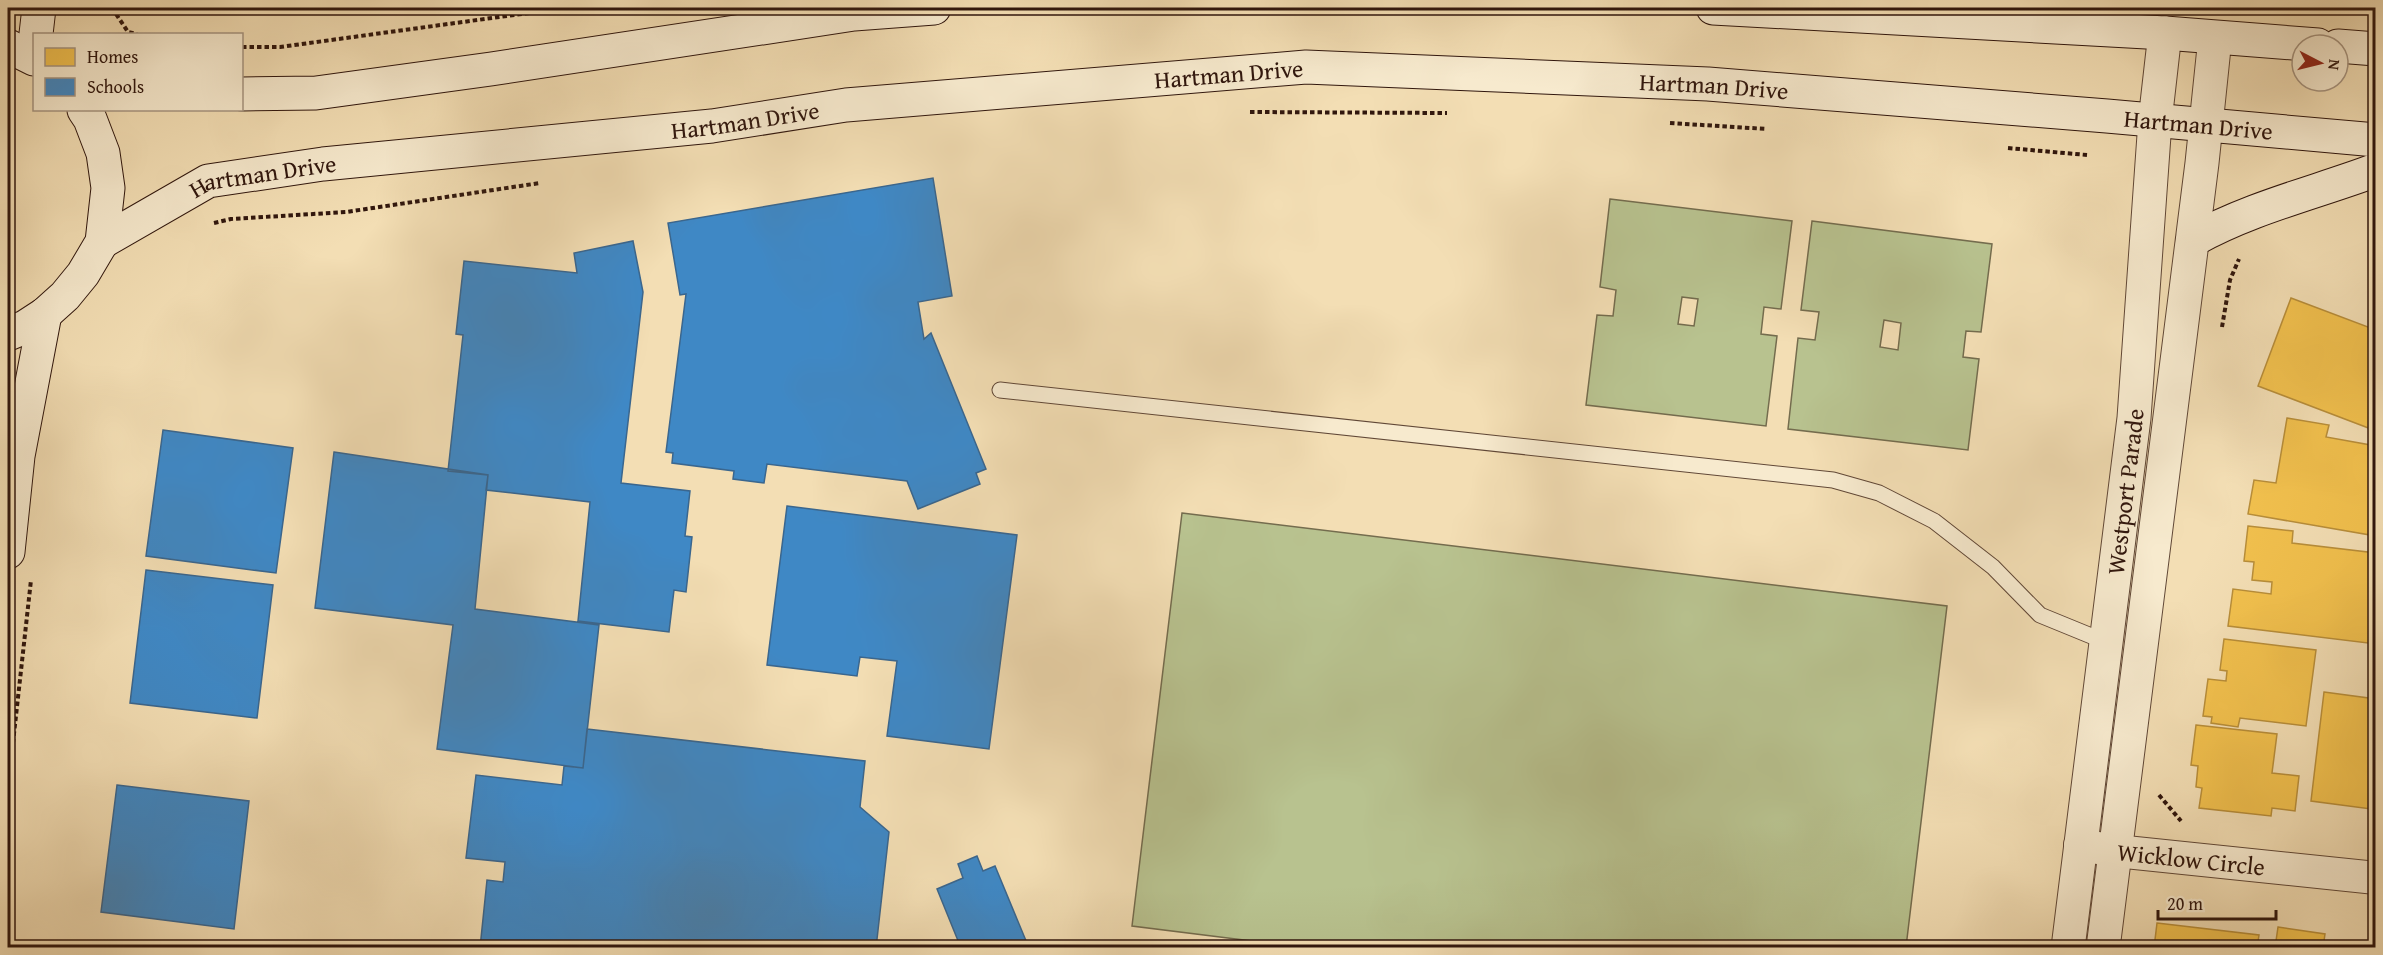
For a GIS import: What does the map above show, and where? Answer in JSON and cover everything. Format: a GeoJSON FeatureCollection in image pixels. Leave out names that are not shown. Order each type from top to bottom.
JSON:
{"type":"FeatureCollection","features":[{"type":"Feature","properties":{"kind":"main road"},"geometry":{"type":"LineString","coordinates":[[36,33],[39,8]]}},
{"type":"Feature","properties":{"kind":"main road"},"geometry":{"type":"LineString","coordinates":[[243,94],[316,93],[854,14],[934,8]]}},
{"type":"Feature","properties":{"kind":"main road"},"geometry":{"type":"LineString","coordinates":[[1713,8],[2165,33],[2290,43]]}},
{"type":"Feature","properties":{"kind":"main road","name":"Westport Parade"},"geometry":{"type":"LineString","coordinates":[[2068,948],[2134,418],[2155,121],[2165,33]]}},
{"type":"Feature","properties":{"kind":"main road","name":"Westport Parade"},"geometry":{"type":"LineString","coordinates":[[2103,948],[2193,240],[2215,38]]}},
{"type":"Feature","properties":{"kind":"main road"},"geometry":{"type":"LineString","coordinates":[[8,46],[33,58]]}},
{"type":"Feature","properties":{"kind":"main road"},"geometry":{"type":"LineString","coordinates":[[2350,47],[2376,49]]}},
{"type":"Feature","properties":{"kind":"main road","name":"Hartman Drive"},"geometry":{"type":"LineString","coordinates":[[102,242],[208,181],[323,164],[711,126],[846,105],[1306,68],[1708,84],[2376,140]]}},
{"type":"Feature","properties":{"kind":"main road"},"geometry":{"type":"LineString","coordinates":[[8,334],[25,327],[45,314],[65,296],[102,242],[108,188],[103,153],[85,111]]}},
{"type":"Feature","properties":{"kind":"main road"},"geometry":{"type":"LineString","coordinates":[[2193,240],[2223,224],[2269,206],[2376,170]]}},
{"type":"Feature","properties":{"kind":"main road"},"geometry":{"type":"LineString","coordinates":[[20,561],[18,456],[45,314]]}},
{"type":"Feature","properties":{"kind":"street","name":"Wicklow Circle"},"geometry":{"type":"LineString","coordinates":[[2080,845],[2116,851],[2376,878]]}},
{"type":"Feature","properties":{"kind":"lane"},"geometry":{"type":"LineString","coordinates":[[1000,390],[1833,480],[1879,493],[1934,521],[1993,567],[2040,615],[2106,642]]}},
{"type":"Feature","properties":{"kind":"path"},"geometry":{"type":"LineString","coordinates":[[112,8],[128,32],[132,33]]}},
{"type":"Feature","properties":{"kind":"path"},"geometry":{"type":"LineString","coordinates":[[243,47],[280,47],[565,8]]}},
{"type":"Feature","properties":{"kind":"path"},"geometry":{"type":"LineString","coordinates":[[1246,112],[1458,113]]}},
{"type":"Feature","properties":{"kind":"path"},"geometry":{"type":"LineString","coordinates":[[1660,122],[1778,130]]}},
{"type":"Feature","properties":{"kind":"path"},"geometry":{"type":"LineString","coordinates":[[2007,148],[2098,155]]}},
{"type":"Feature","properties":{"kind":"path"},"geometry":{"type":"LineString","coordinates":[[209,224],[231,219],[346,212],[541,183]]}},
{"type":"Feature","properties":{"kind":"path"},"geometry":{"type":"LineString","coordinates":[[2220,338],[2229,280],[2243,248]]}},
{"type":"Feature","properties":{"kind":"path"},"geometry":{"type":"LineString","coordinates":[[8,788],[20,561]]}},
{"type":"Feature","properties":{"kind":"path"},"geometry":{"type":"LineString","coordinates":[[2153,787],[2186,826],[2182,858]]}},
{"type":"Feature","properties":{"kind":"green space"},"geometry":{"type":"Polygon","coordinates":[[[1610,199],[1792,221],[1781,309],[1764,307],[1761,334],[1777,336],[1766,426],[1586,405],[1597,315],[1613,316],[1616,290],[1600,287],[1610,199]],[[1682,297],[1678,324],[1694,326],[1698,299],[1682,297]]]}},
{"type":"Feature","properties":{"kind":"green space"},"geometry":{"type":"Polygon","coordinates":[[[1812,221],[1992,244],[1981,332],[1966,331],[1963,357],[1979,359],[1968,450],[1788,429],[1798,338],[1815,340],[1819,312],[1801,310],[1812,221]],[[1884,320],[1880,347],[1898,350],[1901,323],[1884,320]]]}},
{"type":"Feature","properties":{"kind":"green space"},"geometry":{"type":"Polygon","coordinates":[[[1182,513],[1947,606],[1906,947],[1309,948],[1132,926],[1182,513]]]}},
{"type":"Feature","properties":{"kind":"building: Homes"},"geometry":{"type":"Polygon","coordinates":[[[2291,298],[2373,329],[2376,327],[2376,418],[2371,429],[2258,386],[2291,298]]]}},
{"type":"Feature","properties":{"kind":"building: Homes"},"geometry":{"type":"Polygon","coordinates":[[[2287,418],[2329,425],[2326,437],[2376,446],[2376,536],[2248,514],[2254,480],[2276,483],[2287,418]]]}},
{"type":"Feature","properties":{"kind":"building: Homes"},"geometry":{"type":"Polygon","coordinates":[[[2248,526],[2293,531],[2292,543],[2376,553],[2376,644],[2228,626],[2233,589],[2271,594],[2272,582],[2252,580],[2254,562],[2244,561],[2248,526]]]}},
{"type":"Feature","properties":{"kind":"building: Homes"},"geometry":{"type":"Polygon","coordinates":[[[2224,639],[2316,650],[2306,726],[2240,718],[2238,727],[2211,723],[2212,717],[2203,716],[2208,679],[2226,681],[2227,671],[2220,670],[2224,639]]]}},
{"type":"Feature","properties":{"kind":"building: Homes"},"geometry":{"type":"Polygon","coordinates":[[[2324,692],[2376,699],[2376,803],[2372,803],[2371,809],[2311,801],[2324,692]]]}},
{"type":"Feature","properties":{"kind":"building: Homes"},"geometry":{"type":"Polygon","coordinates":[[[2196,725],[2277,734],[2272,773],[2299,776],[2295,811],[2272,808],[2271,816],[2199,808],[2202,788],[2196,787],[2198,766],[2191,765],[2196,725]]]}},
{"type":"Feature","properties":{"kind":"building: Homes"},"geometry":{"type":"Polygon","coordinates":[[[2157,923],[2259,935],[2257,948],[2154,948],[2157,923]]]}},
{"type":"Feature","properties":{"kind":"building: Homes"},"geometry":{"type":"Polygon","coordinates":[[[2278,927],[2325,934],[2323,948],[2275,948],[2278,927]]]}},
{"type":"Feature","properties":{"kind":"building: Schools"},"geometry":{"type":"Polygon","coordinates":[[[933,178],[952,296],[918,302],[924,339],[931,333],[986,469],[976,473],[980,484],[918,509],[907,481],[767,464],[764,483],[733,479],[734,471],[672,463],[673,453],[666,452],[686,294],[680,295],[668,223],[933,178]]]}},
{"type":"Feature","properties":{"kind":"building: Schools"},"geometry":{"type":"Polygon","coordinates":[[[633,241],[643,292],[621,483],[690,491],[685,536],[692,537],[686,592],[674,590],[669,632],[578,621],[590,502],[486,490],[488,475],[448,471],[463,335],[456,334],[464,261],[577,273],[574,253],[633,241]]]}},
{"type":"Feature","properties":{"kind":"building: Schools"},"geometry":{"type":"Polygon","coordinates":[[[163,430],[293,448],[276,573],[146,556],[163,430]]]}},
{"type":"Feature","properties":{"kind":"building: Schools"},"geometry":{"type":"Polygon","coordinates":[[[334,452],[488,475],[475,609],[599,625],[583,768],[437,749],[453,625],[315,608],[334,452]]]}},
{"type":"Feature","properties":{"kind":"building: Schools"},"geometry":{"type":"Polygon","coordinates":[[[787,506],[1017,535],[989,749],[887,736],[897,661],[860,657],[857,676],[767,665],[787,506]]]}},
{"type":"Feature","properties":{"kind":"building: Schools"},"geometry":{"type":"Polygon","coordinates":[[[146,570],[273,585],[257,718],[130,703],[146,570]]]}},
{"type":"Feature","properties":{"kind":"building: Schools"},"geometry":{"type":"Polygon","coordinates":[[[587,729],[865,761],[860,807],[889,832],[876,948],[480,948],[487,880],[503,882],[505,862],[466,858],[476,775],[562,785],[564,766],[583,768],[587,729]]]}},
{"type":"Feature","properties":{"kind":"building: Schools"},"geometry":{"type":"Polygon","coordinates":[[[117,785],[249,801],[234,929],[101,912],[117,785]]]}},
{"type":"Feature","properties":{"kind":"building: Schools"},"geometry":{"type":"Polygon","coordinates":[[[977,856],[983,871],[995,866],[1029,948],[961,948],[937,889],[963,878],[958,864],[977,856]]]}}]}
